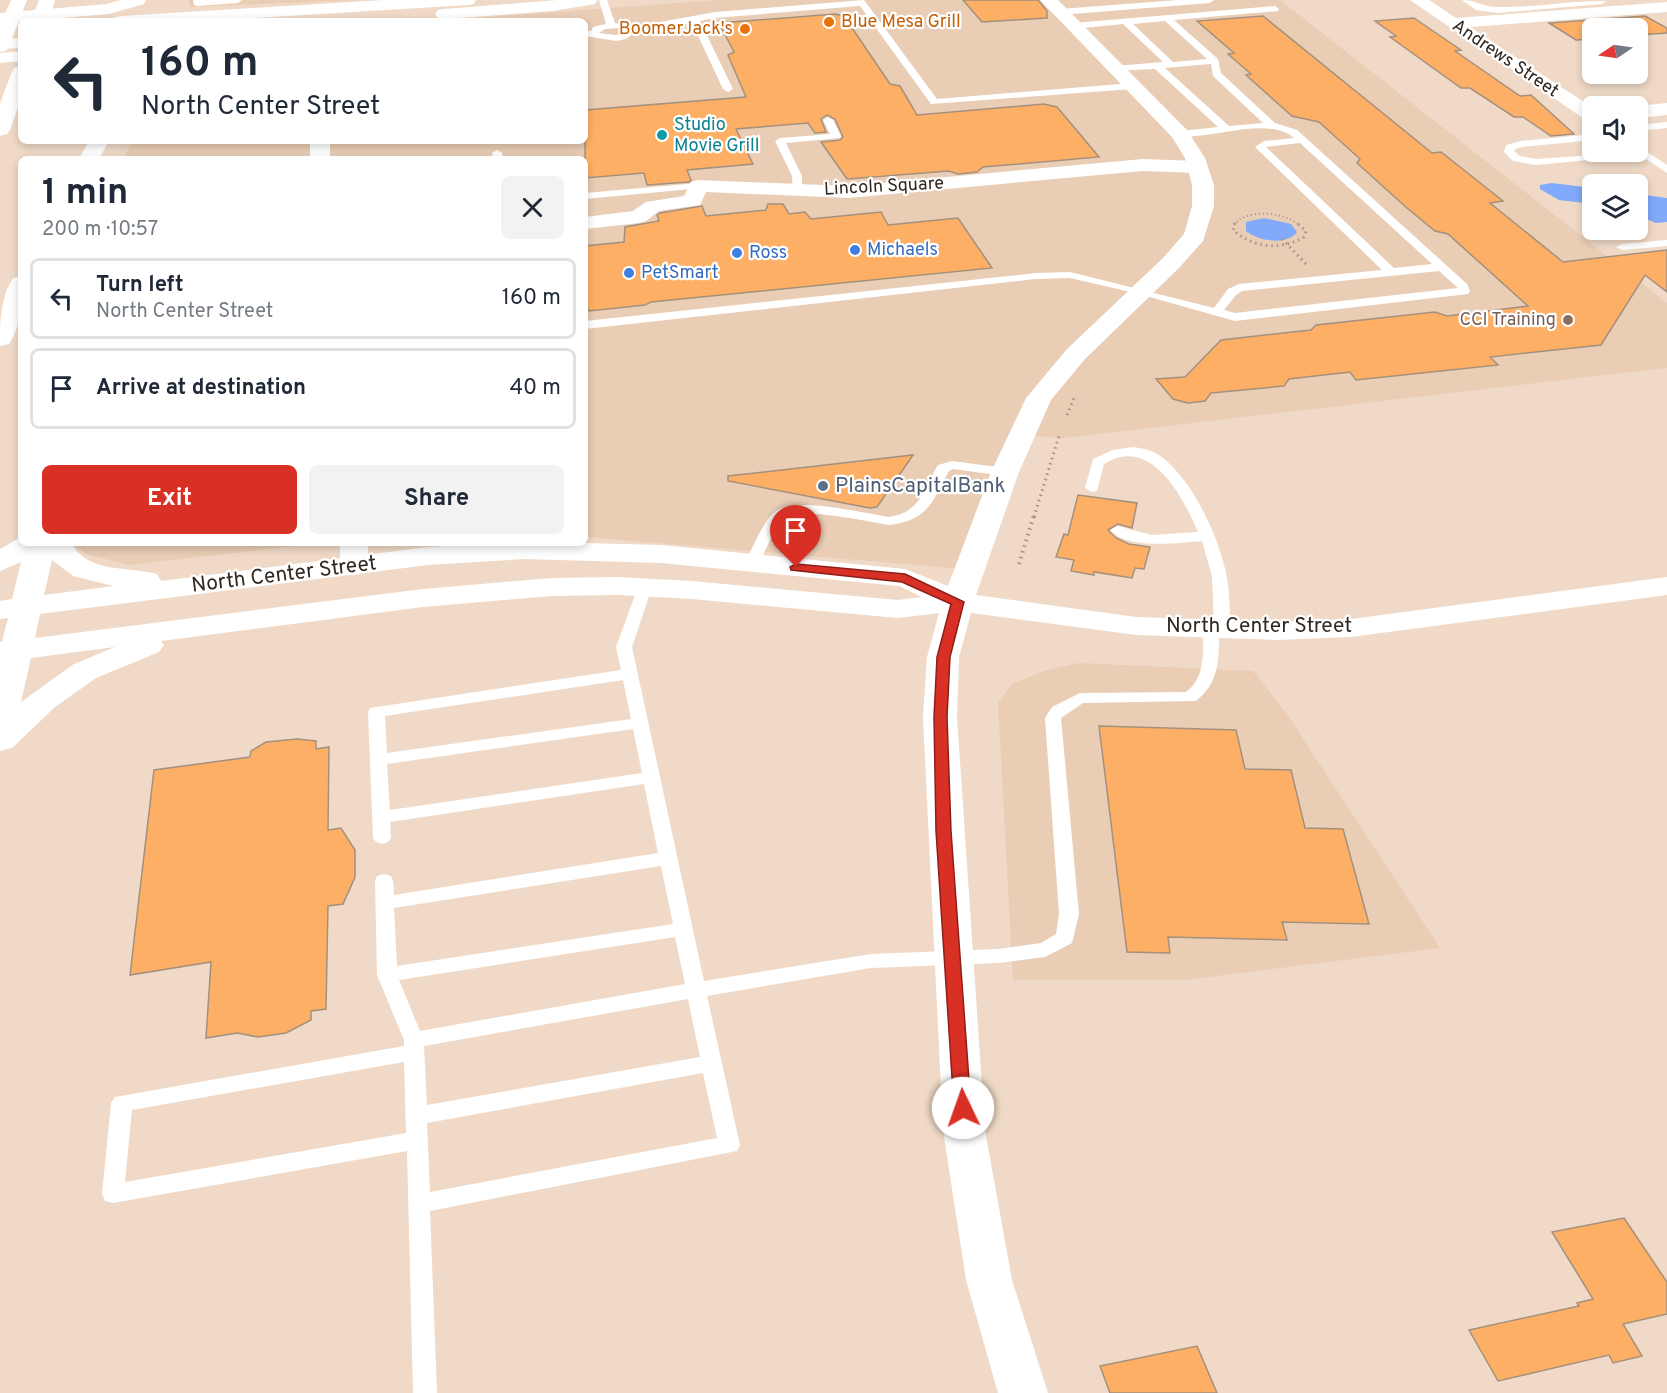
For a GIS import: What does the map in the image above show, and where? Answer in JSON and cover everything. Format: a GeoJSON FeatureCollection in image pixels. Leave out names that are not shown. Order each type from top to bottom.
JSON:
{"type":"FeatureCollection","features":[{"type":"Feature","properties":{"kind":"main road"},"geometry":{"type":"LineString","coordinates":[[18,43],[0,45],[19,0]]}},
{"type":"Feature","properties":{"kind":"main road"},"geometry":{"type":"LineString","coordinates":[[41,18],[47,0]]}},
{"type":"Feature","properties":{"kind":"main road"},"geometry":{"type":"LineString","coordinates":[[0,18],[87,12],[124,6],[138,0]]}},
{"type":"Feature","properties":{"kind":"main road"},"geometry":{"type":"LineString","coordinates":[[150,18],[155,0]]}},
{"type":"Feature","properties":{"kind":"main road"},"geometry":{"type":"LineString","coordinates":[[161,18],[237,4],[468,0]]}},
{"type":"Feature","properties":{"kind":"main road"},"geometry":{"type":"LineString","coordinates":[[386,18],[553,6],[589,0]]}},
{"type":"Feature","properties":{"kind":"main road"},"geometry":{"type":"LineString","coordinates":[[1023,1393],[989,1280],[964,1130],[944,831],[940,717],[943,657],[958,602],[1005,472],[1039,398],[1076,354],[1195,236],[1203,206],[1203,185],[1195,158],[1180,134],[1060,13]]}},
{"type":"Feature","properties":{"kind":"main road"},"geometry":{"type":"LineString","coordinates":[[0,30],[18,28]]}},
{"type":"Feature","properties":{"kind":"main road"},"geometry":{"type":"LineString","coordinates":[[0,58],[18,56]]}},
{"type":"Feature","properties":{"kind":"main road"},"geometry":{"type":"LineString","coordinates":[[0,129],[18,80]]}},
{"type":"Feature","properties":{"kind":"main road"},"geometry":{"type":"LineString","coordinates":[[0,339],[18,291]]}},
{"type":"Feature","properties":{"kind":"main road"},"geometry":{"type":"LineString","coordinates":[[0,562],[27,546]]}},
{"type":"Feature","properties":{"kind":"main road"},"geometry":{"type":"LineString","coordinates":[[0,723],[14,608],[39,546]]}},
{"type":"Feature","properties":{"kind":"main road"},"geometry":{"type":"LineString","coordinates":[[58,546],[67,560],[85,570],[125,579],[220,584]]}},
{"type":"Feature","properties":{"kind":"main road","name":"North Center Street"},"geometry":{"type":"LineString","coordinates":[[14,608],[220,584],[354,555],[428,556],[524,550],[661,554],[905,578],[958,602]]}},
{"type":"Feature","properties":{"kind":"main road","name":"North Center Street"},"geometry":{"type":"LineString","coordinates":[[8,651],[493,591],[574,586],[644,587],[721,592],[898,609],[958,602],[1136,626],[1277,631],[1350,628],[1667,586]]}},
{"type":"Feature","properties":{"kind":"main road"},"geometry":{"type":"LineString","coordinates":[[0,740],[43,700],[85,671],[188,628]]}},
{"type":"Feature","properties":{"kind":"street","name":"Andrews Street"},"geometry":{"type":"LineString","coordinates":[[1418,0],[1582,110]]}},
{"type":"Feature","properties":{"kind":"street"},"geometry":{"type":"LineString","coordinates":[[1452,23],[1667,7]]}},
{"type":"Feature","properties":{"kind":"street"},"geometry":{"type":"LineString","coordinates":[[1648,111],[1667,110]]}},
{"type":"Feature","properties":{"kind":"street","name":"Lincoln Square"},"geometry":{"type":"LineString","coordinates":[[698,186],[848,192],[1143,165],[1197,167]]}},
{"type":"Feature","properties":{"kind":"street"},"geometry":{"type":"LineString","coordinates":[[588,223],[639,217],[653,206],[693,201],[698,186]]}},
{"type":"Feature","properties":{"kind":"lane"},"geometry":{"type":"LineString","coordinates":[[197,0],[197,3],[237,4]]}},
{"type":"Feature","properties":{"kind":"lane"},"geometry":{"type":"LineString","coordinates":[[603,0],[611,26]]}},
{"type":"Feature","properties":{"kind":"lane"},"geometry":{"type":"LineString","coordinates":[[1060,13],[1210,0]]}},
{"type":"Feature","properties":{"kind":"lane"},"geometry":{"type":"LineString","coordinates":[[1060,13],[1125,21],[1275,9],[1263,0]]}},
{"type":"Feature","properties":{"kind":"lane"},"geometry":{"type":"LineString","coordinates":[[1466,0],[1479,8],[1498,10],[1601,1],[1617,10]]}},
{"type":"Feature","properties":{"kind":"lane"},"geometry":{"type":"LineString","coordinates":[[590,33],[596,29],[611,26],[622,26],[632,30],[715,15],[861,1],[934,102],[1132,86]]}},
{"type":"Feature","properties":{"kind":"lane"},"geometry":{"type":"LineString","coordinates":[[1167,18],[1215,61],[1215,75],[1271,125]]}},
{"type":"Feature","properties":{"kind":"lane"},"geometry":{"type":"LineString","coordinates":[[696,20],[728,89]]}},
{"type":"Feature","properties":{"kind":"lane"},"geometry":{"type":"LineString","coordinates":[[1125,21],[1171,65]]}},
{"type":"Feature","properties":{"kind":"lane"},"geometry":{"type":"LineString","coordinates":[[590,33],[615,38],[626,36],[632,30]]}},
{"type":"Feature","properties":{"kind":"lane"},"geometry":{"type":"LineString","coordinates":[[1115,69],[1215,61]]}},
{"type":"Feature","properties":{"kind":"lane"},"geometry":{"type":"LineString","coordinates":[[1158,66],[1226,129]]}},
{"type":"Feature","properties":{"kind":"lane"},"geometry":{"type":"LineString","coordinates":[[797,190],[797,176],[780,141],[836,136],[828,120]]}},
{"type":"Feature","properties":{"kind":"lane"},"geometry":{"type":"LineString","coordinates":[[588,325],[1036,276],[1070,275],[1141,291],[1235,317],[1464,291],[1462,286],[1293,132],[1271,125],[1180,134]]}},
{"type":"Feature","properties":{"kind":"lane"},"geometry":{"type":"LineString","coordinates":[[1648,127],[1667,125]]}},
{"type":"Feature","properties":{"kind":"lane"},"geometry":{"type":"LineString","coordinates":[[1582,138],[1521,144],[1510,147],[1509,152],[1517,159],[1536,162],[1582,157]]}},
{"type":"Feature","properties":{"kind":"lane"},"geometry":{"type":"LineString","coordinates":[[1302,140],[1264,144],[1260,147],[1392,272]]}},
{"type":"Feature","properties":{"kind":"lane"},"geometry":{"type":"LineString","coordinates":[[1648,157],[1667,170]]}},
{"type":"Feature","properties":{"kind":"lane"},"geometry":{"type":"LineString","coordinates":[[588,196],[698,186]]}},
{"type":"Feature","properties":{"kind":"lane"},"geometry":{"type":"LineString","coordinates":[[1622,247],[1667,243]]}},
{"type":"Feature","properties":{"kind":"lane"},"geometry":{"type":"LineString","coordinates":[[1217,312],[1232,292],[1239,288],[1441,267]]}},
{"type":"Feature","properties":{"kind":"lane"},"geometry":{"type":"LineString","coordinates":[[417,1140],[113,1194],[122,1103],[696,990],[871,961],[954,958],[1045,950],[1065,938],[1069,914],[1053,718],[1058,711],[1080,698],[1190,697],[1201,690],[1209,676],[1222,592],[1219,570],[1208,536],[1180,488],[1154,458],[1134,452],[1108,455],[1098,462],[1092,488]]}},
{"type":"Feature","properties":{"kind":"lane"},"geometry":{"type":"LineString","coordinates":[[752,563],[774,521],[783,512],[809,509],[889,521],[902,520],[919,513],[943,468],[952,465],[1005,472]]}},
{"type":"Feature","properties":{"kind":"lane"},"geometry":{"type":"LineString","coordinates":[[1118,530],[1137,539],[1208,536]]}},
{"type":"Feature","properties":{"kind":"lane"},"geometry":{"type":"LineString","coordinates":[[419,1204],[729,1145],[624,647],[644,587]]}},
{"type":"Feature","properties":{"kind":"lane"},"geometry":{"type":"LineString","coordinates":[[382,838],[376,712],[630,674]]}},
{"type":"Feature","properties":{"kind":"lane"},"geometry":{"type":"LineString","coordinates":[[378,760],[639,723]]}},
{"type":"Feature","properties":{"kind":"lane"},"geometry":{"type":"LineString","coordinates":[[381,817],[651,777]]}},
{"type":"Feature","properties":{"kind":"lane"},"geometry":{"type":"LineString","coordinates":[[385,903],[668,858]]}},
{"type":"Feature","properties":{"kind":"lane"},"geometry":{"type":"LineString","coordinates":[[384,881],[387,975],[414,1046],[425,1393]]}},
{"type":"Feature","properties":{"kind":"lane"},"geometry":{"type":"LineString","coordinates":[[387,975],[683,929]]}},
{"type":"Feature","properties":{"kind":"lane"},"geometry":{"type":"LineString","coordinates":[[416,1116],[712,1063]]}},
{"type":"Feature","properties":{"kind":"path"},"geometry":{"type":"LineString","coordinates":[[1270,214],[1289,218],[1302,225],[1306,234],[1302,239],[1286,244],[1267,244],[1248,240],[1236,232],[1233,224],[1238,219],[1252,215],[1270,214]]}},
{"type":"Feature","properties":{"kind":"path"},"geometry":{"type":"LineString","coordinates":[[1282,239],[1308,266]]}},
{"type":"Feature","properties":{"kind":"path"},"geometry":{"type":"LineString","coordinates":[[1019,564],[1059,436]]}},
{"type":"Feature","properties":{"kind":"shaded area"},"geometry":{"type":"Polygon","coordinates":[[[189,0],[358,0],[190,7],[189,0]]]}},
{"type":"Feature","properties":{"kind":"shaded area"},"geometry":{"type":"Polygon","coordinates":[[[718,0],[1280,0],[1582,236],[1582,240],[1587,240],[1667,303],[1667,368],[1064,438],[1011,434],[965,569],[588,537],[588,156],[124,156],[130,144],[588,144],[588,18],[474,18],[718,0]]]}},
{"type":"Feature","properties":{"kind":"shaded area"},"geometry":{"type":"Polygon","coordinates":[[[77,546],[296,546],[128,565],[86,554],[77,546]]]}},
{"type":"Feature","properties":{"kind":"shaded area"},"geometry":{"type":"Polygon","coordinates":[[[1079,663],[1253,671],[1287,714],[1440,948],[1185,980],[1013,980],[998,703],[1012,684],[1044,671],[1079,663]]]}},
{"type":"Feature","properties":{"kind":"water"},"geometry":{"type":"Polygon","coordinates":[[[1552,183],[1582,187],[1582,203],[1559,200],[1540,189],[1540,185],[1552,183]]]}},
{"type":"Feature","properties":{"kind":"water"},"geometry":{"type":"Polygon","coordinates":[[[1648,195],[1667,198],[1667,222],[1656,223],[1648,220],[1648,195]]]}},
{"type":"Feature","properties":{"kind":"water"},"geometry":{"type":"Polygon","coordinates":[[[1264,218],[1291,224],[1297,232],[1286,239],[1272,240],[1257,237],[1246,231],[1246,222],[1264,218]]]}},
{"type":"Feature","properties":{"kind":"building"},"geometry":{"type":"Polygon","coordinates":[[[963,0],[1038,0],[1047,11],[1047,18],[982,22],[963,0]]]}},
{"type":"Feature","properties":{"kind":"building"},"geometry":{"type":"Polygon","coordinates":[[[835,14],[844,16],[890,84],[900,86],[917,115],[1044,104],[1057,107],[1099,157],[983,167],[977,172],[958,174],[949,171],[847,179],[821,142],[840,140],[843,137],[835,119],[827,115],[821,119],[826,132],[815,133],[808,123],[736,129],[753,164],[687,170],[691,180],[689,182],[647,185],[644,173],[588,178],[588,156],[585,156],[585,144],[588,144],[588,110],[746,97],[728,55],[734,52],[719,23],[835,14]]]}},
{"type":"Feature","properties":{"kind":"building"},"geometry":{"type":"Polygon","coordinates":[[[1263,16],[1432,153],[1441,152],[1503,201],[1490,203],[1563,262],[1667,250],[1667,292],[1645,275],[1601,345],[1490,357],[1498,365],[1356,380],[1350,372],[1289,379],[1284,386],[1211,393],[1205,401],[1188,403],[1173,399],[1156,379],[1185,377],[1221,340],[1311,330],[1316,325],[1435,312],[1447,316],[1528,306],[1448,234],[1435,231],[1407,208],[1357,163],[1360,159],[1319,122],[1292,116],[1246,75],[1251,74],[1228,54],[1234,53],[1197,21],[1263,16]]]}},
{"type":"Feature","properties":{"kind":"building"},"geometry":{"type":"Polygon","coordinates":[[[1645,16],[1667,28],[1667,33],[1648,34],[1648,18],[1618,18],[1645,16]]]}},
{"type":"Feature","properties":{"kind":"building"},"geometry":{"type":"Polygon","coordinates":[[[1414,18],[1461,50],[1455,51],[1520,96],[1531,95],[1574,134],[1551,136],[1523,117],[1514,117],[1470,88],[1461,88],[1390,37],[1396,36],[1375,21],[1414,18]]]}},
{"type":"Feature","properties":{"kind":"building"},"geometry":{"type":"Polygon","coordinates":[[[1582,21],[1582,40],[1576,40],[1549,23],[1582,21]]]}},
{"type":"Feature","properties":{"kind":"building"},"geometry":{"type":"Polygon","coordinates":[[[768,204],[783,204],[789,214],[805,212],[811,219],[881,212],[888,225],[958,218],[992,268],[651,302],[645,305],[589,311],[588,246],[624,242],[625,227],[659,221],[657,215],[660,213],[702,206],[706,216],[766,210],[768,204]]]}},
{"type":"Feature","properties":{"kind":"building","name":"PlainsCapitalBank"},"geometry":{"type":"Polygon","coordinates":[[[913,455],[877,507],[870,508],[728,481],[728,476],[913,455]]]}},
{"type":"Feature","properties":{"kind":"building"},"geometry":{"type":"Polygon","coordinates":[[[1078,495],[1137,503],[1132,528],[1118,524],[1108,530],[1116,538],[1129,544],[1150,547],[1144,569],[1135,568],[1132,578],[1094,572],[1094,575],[1071,571],[1074,560],[1056,557],[1064,534],[1068,535],[1078,495]]]}},
{"type":"Feature","properties":{"kind":"building"},"geometry":{"type":"Polygon","coordinates":[[[1099,726],[1236,730],[1245,769],[1291,770],[1305,828],[1343,829],[1369,924],[1282,922],[1287,940],[1168,937],[1170,953],[1127,952],[1099,726]]]}},
{"type":"Feature","properties":{"kind":"building"},"geometry":{"type":"Polygon","coordinates":[[[297,739],[316,741],[316,749],[329,747],[328,830],[341,828],[355,850],[355,877],[343,904],[328,906],[326,1009],[311,1011],[311,1020],[286,1033],[258,1037],[237,1033],[206,1038],[211,962],[130,975],[154,770],[250,757],[251,751],[266,742],[297,739]]]}},
{"type":"Feature","properties":{"kind":"building"},"geometry":{"type":"Polygon","coordinates":[[[1624,1218],[1667,1282],[1667,1314],[1623,1324],[1642,1356],[1613,1363],[1609,1355],[1498,1381],[1469,1330],[1579,1306],[1577,1303],[1593,1299],[1552,1232],[1624,1218]]]}},
{"type":"Feature","properties":{"kind":"building"},"geometry":{"type":"Polygon","coordinates":[[[1197,1346],[1217,1393],[1110,1393],[1100,1366],[1197,1346]]]}},
{"type":"Feature","properties":{"kind":"place","name":"Blue Mesa Grill"},"geometry":{"type":"Point","coordinates":[829,22]}},
{"type":"Feature","properties":{"kind":"place","name":"BoomerJack's"},"geometry":{"type":"Point","coordinates":[745,29]}},
{"type":"Feature","properties":{"kind":"place","name":"Studio Movie Grill"},"geometry":{"type":"Point","coordinates":[662,135]}},
{"type":"Feature","properties":{"kind":"place","name":"Michaels"},"geometry":{"type":"Point","coordinates":[855,250]}},
{"type":"Feature","properties":{"kind":"place","name":"Ross"},"geometry":{"type":"Point","coordinates":[737,253]}},
{"type":"Feature","properties":{"kind":"place","name":"PetSmart"},"geometry":{"type":"Point","coordinates":[629,273]}},
{"type":"Feature","properties":{"kind":"place","name":"CCI Training"},"geometry":{"type":"Point","coordinates":[1568,320]}},
{"type":"Feature","properties":{"kind":"place","name":"PlainsCapitalBank"},"geometry":{"type":"Point","coordinates":[823,486]}},
{"type":"Feature","properties":{"kind":"route"},"geometry":{"type":"LineString","coordinates":[[796,567],[905,578],[958,602],[943,657],[940,717],[944,831],[963,1108]]}}]}
